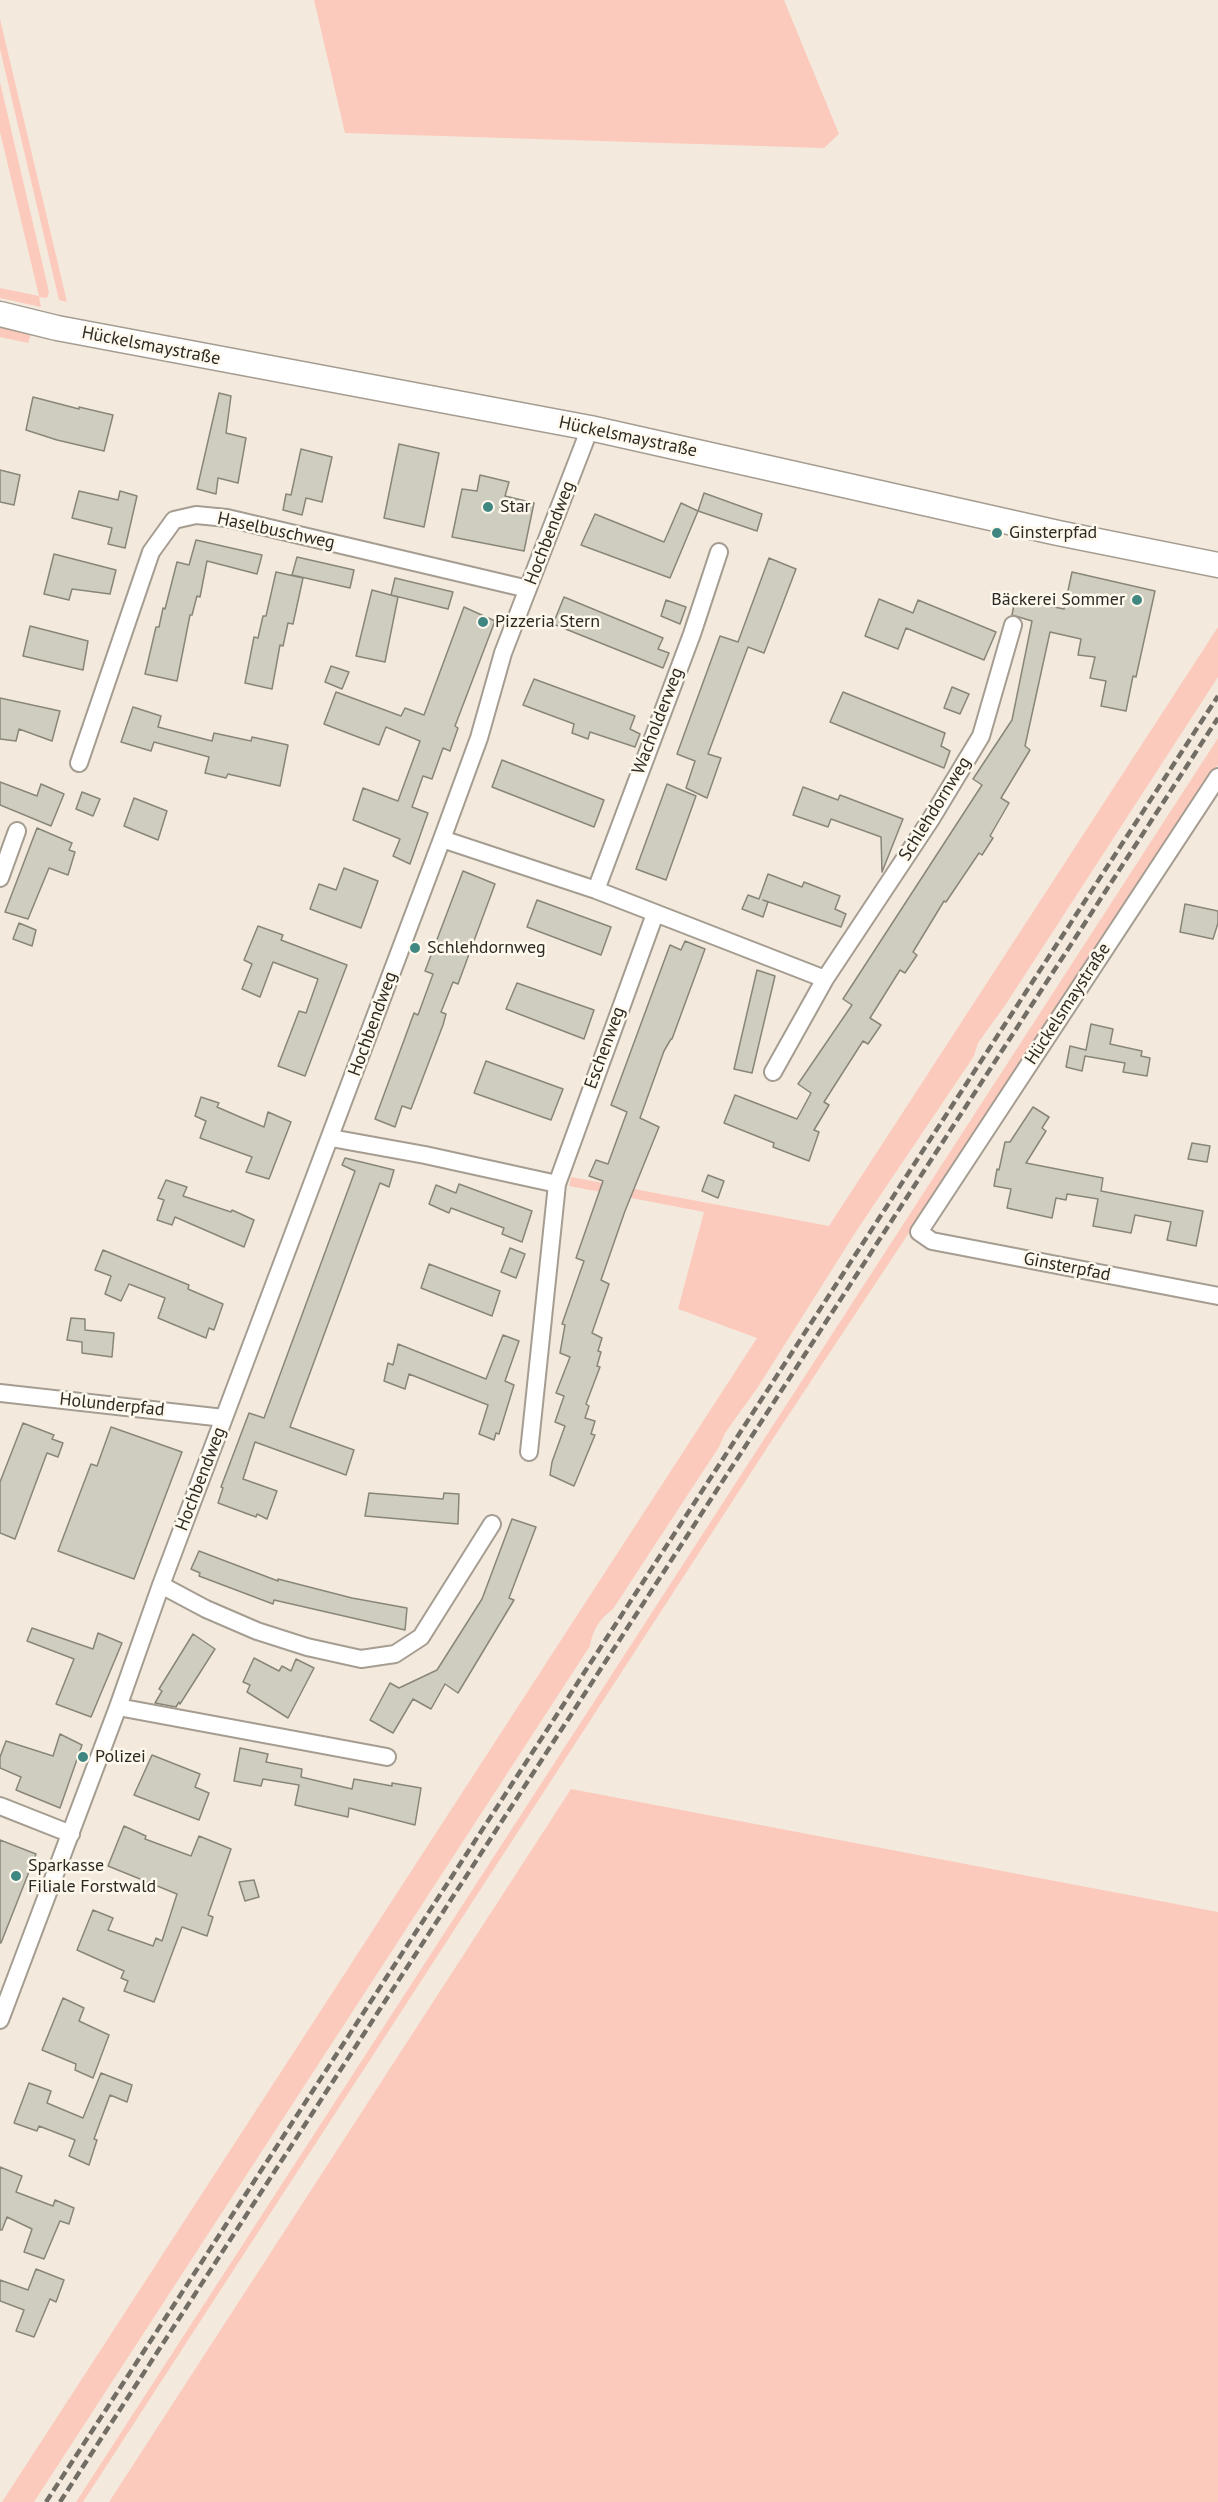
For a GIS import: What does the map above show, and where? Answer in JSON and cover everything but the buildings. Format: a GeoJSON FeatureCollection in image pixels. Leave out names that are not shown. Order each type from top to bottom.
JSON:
{"type":"FeatureCollection","features":[{"type":"Feature","properties":{"kind":"main road","name":"Hückelsmaystraße"},"geometry":{"type":"LineString","coordinates":[[0,314],[35,323],[590,428],[1058,533],[1218,566]]}},
{"type":"Feature","properties":{"kind":"street","name":"Hochbendweg"},"geometry":{"type":"LineString","coordinates":[[0,2020],[118,1707],[160,1584],[331,1138],[442,839],[479,738],[504,653],[590,428]]}},
{"type":"Feature","properties":{"kind":"street","name":"Haselbuschweg"},"geometry":{"type":"LineString","coordinates":[[79,763],[151,552],[174,520],[196,515],[227,518],[528,589]]}},
{"type":"Feature","properties":{"kind":"street","name":"Wacholderweg"},"geometry":{"type":"LineString","coordinates":[[596,890],[692,634],[718,552]]}},
{"type":"Feature","properties":{"kind":"street","name":"Schlehdornweg"},"geometry":{"type":"LineString","coordinates":[[772,1072],[825,979],[931,819],[981,736],[1013,625]]}},
{"type":"Feature","properties":{"kind":"street","name":"Hückelsmaystraße"},"geometry":{"type":"LineString","coordinates":[[919,1232],[1218,777]]}},
{"type":"Feature","properties":{"kind":"street"},"geometry":{"type":"LineString","coordinates":[[0,878],[17,831]]}},
{"type":"Feature","properties":{"kind":"street"},"geometry":{"type":"LineString","coordinates":[[442,839],[596,890],[825,979]]}},
{"type":"Feature","properties":{"kind":"street","name":"Eschenweg"},"geometry":{"type":"LineString","coordinates":[[529,1452],[557,1184],[655,914]]}},
{"type":"Feature","properties":{"kind":"street"},"geometry":{"type":"LineString","coordinates":[[331,1138],[425,1155],[557,1184]]}},
{"type":"Feature","properties":{"kind":"street","name":"Ginsterpfad"},"geometry":{"type":"LineString","coordinates":[[919,1232],[932,1241],[1218,1296]]}},
{"type":"Feature","properties":{"kind":"street","name":"Holunderpfad"},"geometry":{"type":"LineString","coordinates":[[0,1393],[224,1418]]}},
{"type":"Feature","properties":{"kind":"street"},"geometry":{"type":"LineString","coordinates":[[160,1584],[206,1609],[257,1631],[307,1647],[361,1659],[395,1654],[421,1637],[492,1524]]}},
{"type":"Feature","properties":{"kind":"street"},"geometry":{"type":"LineString","coordinates":[[118,1707],[387,1757]]}},
{"type":"Feature","properties":{"kind":"street"},"geometry":{"type":"LineString","coordinates":[[0,1806],[71,1834]]}},
{"type":"Feature","properties":{"kind":"shaded area"},"geometry":{"type":"Polygon","coordinates":[[[314,0],[784,0],[839,134],[824,148],[345,133],[314,0]]]}},
{"type":"Feature","properties":{"kind":"shaded area"},"geometry":{"type":"Polygon","coordinates":[[[0,19],[67,302],[59,300],[0,49],[0,19]]]}},
{"type":"Feature","properties":{"kind":"shaded area"},"geometry":{"type":"Polygon","coordinates":[[[0,82],[49,292],[47,298],[39,297],[41,307],[0,298],[0,288],[39,296],[0,132],[0,82]]]}},
{"type":"Feature","properties":{"kind":"shaded area"},"geometry":{"type":"Polygon","coordinates":[[[0,322],[33,328],[28,343],[0,337],[0,322]]]}},
{"type":"Feature","properties":{"kind":"shaded area"},"geometry":{"type":"Polygon","coordinates":[[[1218,627],[1218,677],[1004,1007],[978,1043],[974,1056],[855,1233],[613,1609],[597,1625],[590,1646],[34,2502],[2,2502],[757,1338],[678,1309],[704,1212],[569,1186],[571,1177],[829,1226],[1218,627]]]}},
{"type":"Feature","properties":{"kind":"shaded area"},"geometry":{"type":"Polygon","coordinates":[[[1218,738],[1218,765],[780,1428],[83,2502],[76,2502],[1218,738]]]}},
{"type":"Feature","properties":{"kind":"shaded area"},"geometry":{"type":"Polygon","coordinates":[[[571,1789],[1218,1912],[1218,2502],[109,2502],[571,1789]]]}},
{"type":"Feature","properties":{"kind":"railway"},"geometry":{"type":"LineString","coordinates":[[46,2502],[1218,696]]}},
{"type":"Feature","properties":{"kind":"railway"},"geometry":{"type":"LineString","coordinates":[[60,2502],[1218,718]]}},
{"type":"Feature","properties":{"kind":"place","name":"Star"},"geometry":{"type":"Point","coordinates":[488,507]}},
{"type":"Feature","properties":{"kind":"place","name":"Ginsterpfad"},"geometry":{"type":"Point","coordinates":[997,533]}},
{"type":"Feature","properties":{"kind":"place","name":"Bäckerei Sommer"},"geometry":{"type":"Point","coordinates":[1137,600]}},
{"type":"Feature","properties":{"kind":"place","name":"Pizzeria Stern"},"geometry":{"type":"Point","coordinates":[483,622]}},
{"type":"Feature","properties":{"kind":"place","name":"Schlehdornweg"},"geometry":{"type":"Point","coordinates":[415,948]}},
{"type":"Feature","properties":{"kind":"place","name":"Polizei"},"geometry":{"type":"Point","coordinates":[83,1757]}},
{"type":"Feature","properties":{"kind":"place","name":"Sparkasse Filiale Forstwald"},"geometry":{"type":"Point","coordinates":[16,1876]}}]}
